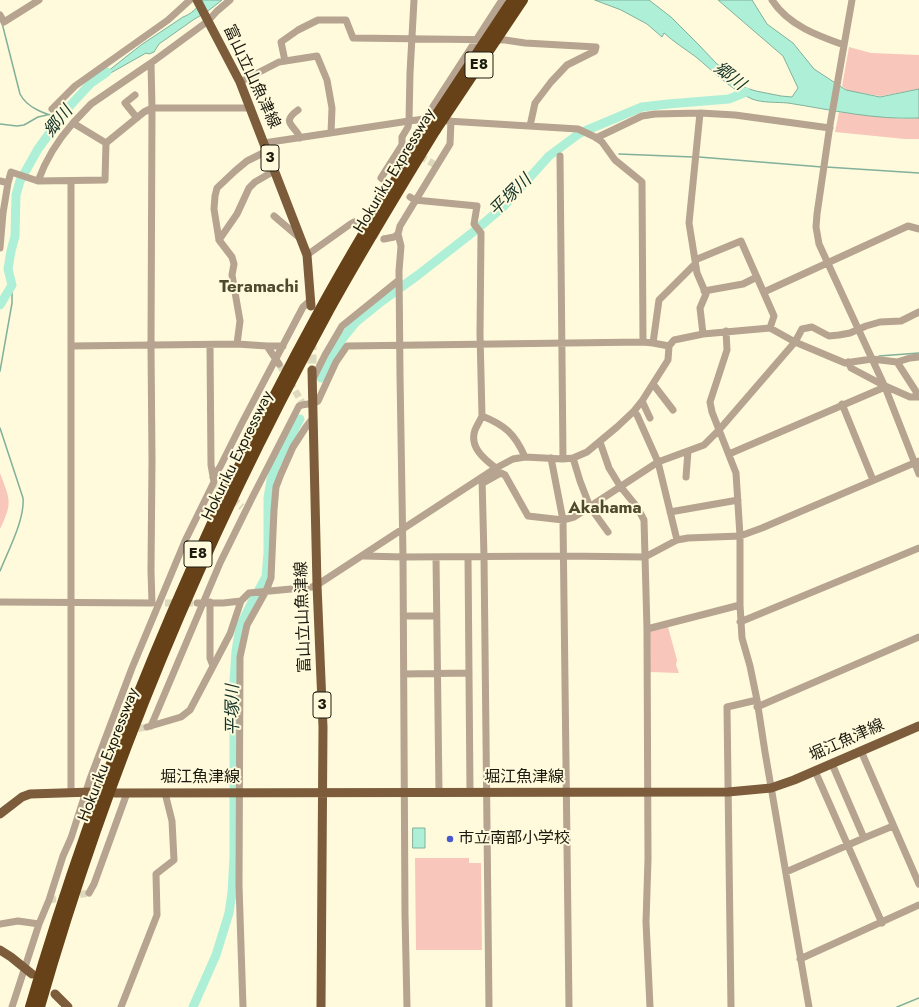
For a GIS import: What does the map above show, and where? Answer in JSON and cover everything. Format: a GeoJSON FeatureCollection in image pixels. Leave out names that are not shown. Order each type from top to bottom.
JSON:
{"type":"FeatureCollection","features":[{"type":"Feature","properties":{"kind":"highway","name":"Hokuriku Expressway"},"geometry":{"type":"LineString","coordinates":[[30,1007],[72,874],[115,755],[158,645],[206,536],[262,418],[318,312],[374,215],[429,126],[512,0]]}},
{"type":"Feature","properties":{"kind":"highway","name":"Hokuriku Expressway"},"geometry":{"type":"LineString","coordinates":[[40,1007],[80,880],[124,756],[167,647],[217,534],[270,423],[326,317],[382,219],[429,126],[523,0]]}},
{"type":"Feature","properties":{"kind":"main road","name":"富山立山魚津線"},"geometry":{"type":"LineString","coordinates":[[197,0],[240,82],[307,255],[311,303]]}},
{"type":"Feature","properties":{"kind":"main road","name":"富山立山魚津線"},"geometry":{"type":"LineString","coordinates":[[312,370],[317,585],[323,727],[321,1007]]}},
{"type":"Feature","properties":{"kind":"main road","name":"堀江魚津線"},"geometry":{"type":"LineString","coordinates":[[115,794],[323,792],[728,792],[771,788],[832,764],[919,726]]}},
{"type":"Feature","properties":{"kind":"main road"},"geometry":{"type":"LineString","coordinates":[[0,814],[22,797],[30,794],[89,792]]}},
{"type":"Feature","properties":{"kind":"main road"},"geometry":{"type":"LineString","coordinates":[[0,950],[29,972]]}},
{"type":"Feature","properties":{"kind":"main road"},"geometry":{"type":"LineString","coordinates":[[55,994],[68,1007]]}},
{"type":"Feature","properties":{"kind":"street"},"geometry":{"type":"LineString","coordinates":[[0,15],[4,22],[39,0]]}},
{"type":"Feature","properties":{"kind":"street"},"geometry":{"type":"LineString","coordinates":[[52,109],[75,86],[168,20],[190,0]]}},
{"type":"Feature","properties":{"kind":"street"},"geometry":{"type":"LineString","coordinates":[[38,181],[42,169],[52,151],[73,122],[91,104],[151,63],[230,0]]}},
{"type":"Feature","properties":{"kind":"street"},"geometry":{"type":"LineString","coordinates":[[385,181],[381,178],[402,145],[402,137],[408,127],[409,121],[414,0]]}},
{"type":"Feature","properties":{"kind":"street"},"geometry":{"type":"LineString","coordinates":[[429,126],[476,39],[502,0]]}},
{"type":"Feature","properties":{"kind":"street"},"geometry":{"type":"LineString","coordinates":[[772,0],[788,17],[802,27],[844,46]]}},
{"type":"Feature","properties":{"kind":"street"},"geometry":{"type":"LineString","coordinates":[[852,0],[830,126],[816,227],[819,244],[884,386],[917,462],[919,474]]}},
{"type":"Feature","properties":{"kind":"street"},"geometry":{"type":"LineString","coordinates":[[285,62],[281,42],[298,30],[318,20],[346,20],[353,38],[505,40],[525,43],[596,47],[595,51],[567,65],[551,82],[535,103],[530,126]]}},
{"type":"Feature","properties":{"kind":"street"},"geometry":{"type":"LineString","coordinates":[[240,82],[279,62],[317,56],[326,80],[332,108],[331,133]]}},
{"type":"Feature","properties":{"kind":"street"},"geometry":{"type":"LineString","coordinates":[[151,63],[151,346],[153,384],[151,571],[158,603]]}},
{"type":"Feature","properties":{"kind":"street"},"geometry":{"type":"LineString","coordinates":[[135,95],[125,103],[137,118]]}},
{"type":"Feature","properties":{"kind":"street"},"geometry":{"type":"LineString","coordinates":[[0,248],[3,213],[11,172],[38,181],[105,180],[106,143],[144,112],[152,108],[251,108]]}},
{"type":"Feature","properties":{"kind":"street"},"geometry":{"type":"LineString","coordinates":[[298,110],[290,116],[289,120],[290,125],[299,133],[300,138]]}},
{"type":"Feature","properties":{"kind":"street"},"geometry":{"type":"LineString","coordinates":[[594,137],[642,116],[655,114],[700,113],[735,115],[830,126]]}},
{"type":"Feature","properties":{"kind":"street"},"geometry":{"type":"LineString","coordinates":[[700,113],[689,223],[697,273],[706,294],[700,308],[703,334]]}},
{"type":"Feature","properties":{"kind":"street"},"geometry":{"type":"LineString","coordinates":[[237,344],[240,321],[232,275],[234,264],[232,257],[219,240],[214,209],[217,188],[247,161],[266,147],[300,138],[409,121],[429,126],[451,121],[578,129],[602,142],[615,160],[642,182],[643,342]]}},
{"type":"Feature","properties":{"kind":"street"},"geometry":{"type":"LineString","coordinates":[[407,1007],[405,898],[406,792],[399,296],[401,246],[398,234],[400,226],[413,199],[450,144],[451,121]]}},
{"type":"Feature","properties":{"kind":"street"},"geometry":{"type":"LineString","coordinates":[[73,122],[106,143]]}},
{"type":"Feature","properties":{"kind":"street"},"geometry":{"type":"LineString","coordinates":[[560,156],[563,459]]}},
{"type":"Feature","properties":{"kind":"street"},"geometry":{"type":"LineString","coordinates":[[219,240],[237,214],[249,188],[255,182],[274,171]]}},
{"type":"Feature","properties":{"kind":"street"},"geometry":{"type":"LineString","coordinates":[[71,181],[71,792]]}},
{"type":"Feature","properties":{"kind":"street"},"geometry":{"type":"LineString","coordinates":[[0,182],[8,183]]}},
{"type":"Feature","properties":{"kind":"street"},"geometry":{"type":"LineString","coordinates":[[413,199],[476,206],[474,224],[481,233],[480,345],[482,416],[474,431],[475,446],[482,457],[496,468]]}},
{"type":"Feature","properties":{"kind":"street"},"geometry":{"type":"LineString","coordinates":[[274,216],[301,240]]}},
{"type":"Feature","properties":{"kind":"street"},"geometry":{"type":"LineString","coordinates":[[307,255],[354,222]]}},
{"type":"Feature","properties":{"kind":"street"},"geometry":{"type":"LineString","coordinates":[[764,292],[908,226],[919,229]]}},
{"type":"Feature","properties":{"kind":"street"},"geometry":{"type":"LineString","coordinates":[[384,239],[394,237],[398,234]]}},
{"type":"Feature","properties":{"kind":"street"},"geometry":{"type":"LineString","coordinates":[[653,342],[659,300],[695,262],[741,241],[774,316],[770,328]]}},
{"type":"Feature","properties":{"kind":"street"},"geometry":{"type":"LineString","coordinates":[[704,291],[742,284],[757,277]]}},
{"type":"Feature","properties":{"kind":"street"},"geometry":{"type":"LineString","coordinates":[[312,381],[342,326],[399,280]]}},
{"type":"Feature","properties":{"kind":"street"},"geometry":{"type":"LineString","coordinates":[[12,1007],[29,972],[39,924],[49,900],[63,856],[89,792],[121,697],[158,603],[188,533],[215,481],[220,468],[277,362],[283,346],[303,307],[311,303]]}},
{"type":"Feature","properties":{"kind":"street"},"geometry":{"type":"LineString","coordinates":[[669,346],[653,342],[347,346],[336,362],[318,401],[313,404],[303,404],[299,406],[244,508],[149,726],[181,717],[190,710],[230,634],[241,601],[249,593],[266,590],[312,587],[317,585],[402,530],[483,481],[501,473],[505,475],[528,516],[563,520],[574,517],[658,462],[704,444],[719,430],[795,342],[802,329],[812,327],[829,336],[850,333],[880,322],[901,320],[919,312]]}},
{"type":"Feature","properties":{"kind":"street"},"geometry":{"type":"LineString","coordinates":[[489,1007],[483,481],[496,468],[513,459],[525,457],[563,459],[573,458],[587,452],[634,411],[642,401],[668,360],[669,346],[674,340],[726,331],[770,328],[795,342],[845,363],[872,359],[897,362],[910,355],[919,357]]}},
{"type":"Feature","properties":{"kind":"street"},"geometry":{"type":"LineString","coordinates":[[726,331],[727,350],[710,402],[712,412],[736,473],[740,536],[740,622],[742,638],[757,700],[809,1007]]}},
{"type":"Feature","properties":{"kind":"street"},"geometry":{"type":"LineString","coordinates":[[71,346],[210,346],[237,344],[283,346]]}},
{"type":"Feature","properties":{"kind":"street"},"geometry":{"type":"LineString","coordinates":[[210,346],[211,465],[215,481]]}},
{"type":"Feature","properties":{"kind":"street"},"geometry":{"type":"LineString","coordinates":[[267,346],[277,362]]}},
{"type":"Feature","properties":{"kind":"street"},"geometry":{"type":"LineString","coordinates":[[848,362],[851,368],[884,386],[910,397],[919,397]]}},
{"type":"Feature","properties":{"kind":"street"},"geometry":{"type":"LineString","coordinates":[[897,362],[919,397]]}},
{"type":"Feature","properties":{"kind":"street"},"geometry":{"type":"LineString","coordinates":[[653,384],[673,410]]}},
{"type":"Feature","properties":{"kind":"street"},"geometry":{"type":"LineString","coordinates":[[729,454],[884,386]]}},
{"type":"Feature","properties":{"kind":"street"},"geometry":{"type":"LineString","coordinates":[[642,401],[650,418]]}},
{"type":"Feature","properties":{"kind":"street"},"geometry":{"type":"LineString","coordinates":[[842,404],[873,480]]}},
{"type":"Feature","properties":{"kind":"street"},"geometry":{"type":"LineString","coordinates":[[634,411],[658,462],[677,540]]}},
{"type":"Feature","properties":{"kind":"street"},"geometry":{"type":"LineString","coordinates":[[482,416],[507,428],[519,444],[525,457]]}},
{"type":"Feature","properties":{"kind":"street"},"geometry":{"type":"LineString","coordinates":[[243,1007],[239,885],[240,657],[247,624],[271,578],[273,568],[276,487],[280,474],[293,447],[313,418]]}},
{"type":"Feature","properties":{"kind":"street"},"geometry":{"type":"LineString","coordinates":[[600,442],[609,468],[620,486],[637,507],[644,520],[647,629],[648,859],[646,922],[650,1007]]}},
{"type":"Feature","properties":{"kind":"street"},"geometry":{"type":"LineString","coordinates":[[686,477],[688,451]]}},
{"type":"Feature","properties":{"kind":"street"},"geometry":{"type":"LineString","coordinates":[[551,458],[563,520],[569,1007]]}},
{"type":"Feature","properties":{"kind":"street"},"geometry":{"type":"LineString","coordinates":[[573,458],[590,507],[608,532]]}},
{"type":"Feature","properties":{"kind":"street"},"geometry":{"type":"LineString","coordinates":[[364,556],[645,557],[677,540],[688,538],[740,536],[917,462]]}},
{"type":"Feature","properties":{"kind":"street"},"geometry":{"type":"LineString","coordinates":[[670,512],[738,500]]}},
{"type":"Feature","properties":{"kind":"street"},"geometry":{"type":"LineString","coordinates":[[740,622],[919,548]]}},
{"type":"Feature","properties":{"kind":"street"},"geometry":{"type":"LineString","coordinates":[[436,557],[439,792]]}},
{"type":"Feature","properties":{"kind":"street"},"geometry":{"type":"LineString","coordinates":[[468,557],[470,792]]}},
{"type":"Feature","properties":{"kind":"street"},"geometry":{"type":"LineString","coordinates":[[204,602],[223,603],[241,601]]}},
{"type":"Feature","properties":{"kind":"street"},"geometry":{"type":"LineString","coordinates":[[0,602],[158,603]]}},
{"type":"Feature","properties":{"kind":"street"},"geometry":{"type":"LineString","coordinates":[[204,602],[210,658],[213,666]]}},
{"type":"Feature","properties":{"kind":"street"},"geometry":{"type":"LineString","coordinates":[[647,629],[740,605]]}},
{"type":"Feature","properties":{"kind":"street"},"geometry":{"type":"LineString","coordinates":[[404,616],[436,616]]}},
{"type":"Feature","properties":{"kind":"street"},"geometry":{"type":"LineString","coordinates":[[758,707],[919,637]]}},
{"type":"Feature","properties":{"kind":"street"},"geometry":{"type":"LineString","coordinates":[[404,674],[469,673]]}},
{"type":"Feature","properties":{"kind":"street"},"geometry":{"type":"LineString","coordinates":[[731,1007],[727,707],[757,700]]}},
{"type":"Feature","properties":{"kind":"street"},"geometry":{"type":"LineString","coordinates":[[861,751],[919,884]]}},
{"type":"Feature","properties":{"kind":"street"},"geometry":{"type":"LineString","coordinates":[[832,764],[864,838]]}},
{"type":"Feature","properties":{"kind":"street"},"geometry":{"type":"LineString","coordinates":[[815,771],[882,923]]}},
{"type":"Feature","properties":{"kind":"street"},"geometry":{"type":"LineString","coordinates":[[89,893],[94,884],[127,793]]}},
{"type":"Feature","properties":{"kind":"street"},"geometry":{"type":"LineString","coordinates":[[121,1007],[157,915],[156,874],[174,860],[172,821],[165,793]]}},
{"type":"Feature","properties":{"kind":"street"},"geometry":{"type":"LineString","coordinates":[[786,872],[893,826]]}},
{"type":"Feature","properties":{"kind":"street"},"geometry":{"type":"LineString","coordinates":[[800,959],[919,905]]}},
{"type":"Feature","properties":{"kind":"street"},"geometry":{"type":"LineString","coordinates":[[0,924],[18,921],[39,924]]}},
{"type":"Feature","properties":{"kind":"shaded area"},"geometry":{"type":"Polygon","coordinates":[[[849,47],[871,53],[919,55],[919,89],[881,96],[848,91],[842,86],[849,47]]]}},
{"type":"Feature","properties":{"kind":"shaded area"},"geometry":{"type":"Polygon","coordinates":[[[839,112],[902,119],[919,118],[919,139],[835,132],[839,112]]]}},
{"type":"Feature","properties":{"kind":"shaded area"},"geometry":{"type":"Polygon","coordinates":[[[0,473],[9,501],[7,513],[0,529],[0,473]]]}},
{"type":"Feature","properties":{"kind":"shaded area"},"geometry":{"type":"Polygon","coordinates":[[[668,627],[679,673],[650,672],[648,631],[668,627]]]}},
{"type":"Feature","properties":{"kind":"shaded area"},"geometry":{"type":"Polygon","coordinates":[[[415,858],[469,858],[469,863],[481,863],[482,950],[416,950],[415,858]]]}},
{"type":"Feature","properties":{"kind":"water"},"geometry":{"type":"Polygon","coordinates":[[[202,0],[222,0],[159,44],[154,52],[149,54],[146,53],[93,83],[141,45],[191,12],[202,0]]]}},
{"type":"Feature","properties":{"kind":"water"},"geometry":{"type":"Polygon","coordinates":[[[595,0],[649,0],[671,17],[717,64],[729,72],[737,83],[756,91],[792,97],[798,88],[783,56],[718,0],[752,0],[767,24],[793,43],[814,69],[846,90],[880,97],[919,89],[919,118],[870,116],[752,99],[729,85],[696,57],[664,33],[662,37],[647,24],[621,10],[595,0]]]}},
{"type":"Feature","properties":{"kind":"water"},"geometry":{"type":"Polygon","coordinates":[[[413,828],[425,828],[425,848],[413,848],[413,828]]]}},
{"type":"Feature","properties":{"kind":"waterway"},"geometry":{"type":"LineString","coordinates":[[2,23],[20,94],[23,99],[32,107],[60,118]]}},
{"type":"Feature","properties":{"kind":"waterway","name":"郷川"},"geometry":{"type":"LineString","coordinates":[[0,305],[12,285],[8,269],[15,236],[16,195],[20,181],[38,149],[67,109],[91,83],[107,72]]}},
{"type":"Feature","properties":{"kind":"waterway","name":"平塚川"},"geometry":{"type":"LineString","coordinates":[[321,378],[343,338],[356,322],[477,229],[504,206],[549,156],[580,133],[642,107],[729,99],[746,92]]}},
{"type":"Feature","properties":{"kind":"waterway"},"geometry":{"type":"LineString","coordinates":[[0,124],[17,126],[24,125],[38,117],[47,115]]}},
{"type":"Feature","properties":{"kind":"waterway"},"geometry":{"type":"LineString","coordinates":[[619,154],[693,157]]}},
{"type":"Feature","properties":{"kind":"waterway"},"geometry":{"type":"LineString","coordinates":[[699,157],[822,167]]}},
{"type":"Feature","properties":{"kind":"waterway"},"geometry":{"type":"LineString","coordinates":[[826,167],[919,173]]}},
{"type":"Feature","properties":{"kind":"waterway"},"geometry":{"type":"LineString","coordinates":[[0,371],[12,303],[12,285]]}},
{"type":"Feature","properties":{"kind":"waterway"},"geometry":{"type":"LineString","coordinates":[[879,356],[919,353]]}},
{"type":"Feature","properties":{"kind":"waterway","name":"平塚川"},"geometry":{"type":"LineString","coordinates":[[193,1007],[216,955],[229,913],[232,893],[234,857],[234,680],[236,651],[240,627],[266,577],[268,553],[268,498],[271,480],[276,465],[300,419]]}},
{"type":"Feature","properties":{"kind":"waterway"},"geometry":{"type":"LineString","coordinates":[[0,428],[23,498],[19,525],[0,571]]}},
{"type":"Feature","properties":{"kind":"waterway"},"geometry":{"type":"LineString","coordinates":[[897,1007],[919,998]]}},
{"type":"Feature","properties":{"kind":"tunnel"},"geometry":{"type":"LineString","coordinates":[[402,145],[437,166]]}},
{"type":"Feature","properties":{"kind":"tunnel"},"geometry":{"type":"LineString","coordinates":[[354,222],[384,239]]}},
{"type":"Feature","properties":{"kind":"tunnel"},"geometry":{"type":"LineString","coordinates":[[312,341],[312,370]]}},
{"type":"Feature","properties":{"kind":"tunnel"},"geometry":{"type":"LineString","coordinates":[[279,364],[303,404]]}},
{"type":"Feature","properties":{"kind":"tunnel"},"geometry":{"type":"LineString","coordinates":[[217,485],[242,507]]}},
{"type":"Feature","properties":{"kind":"tunnel"},"geometry":{"type":"LineString","coordinates":[[165,603],[197,603]]}},
{"type":"Feature","properties":{"kind":"tunnel"},"geometry":{"type":"LineString","coordinates":[[107,734],[147,727]]}},
{"type":"Feature","properties":{"kind":"tunnel"},"geometry":{"type":"LineString","coordinates":[[49,900],[89,893]]}},
{"type":"Feature","properties":{"kind":"place","name":"市立南部小学校"},"geometry":{"type":"Point","coordinates":[450,839]}},
{"type":"Feature","properties":{"kind":"district","name":"Teramachi"},"geometry":{"type":"Point","coordinates":[259,288]}},
{"type":"Feature","properties":{"kind":"district","name":"Akahama"},"geometry":{"type":"Point","coordinates":[605,509]}}]}
